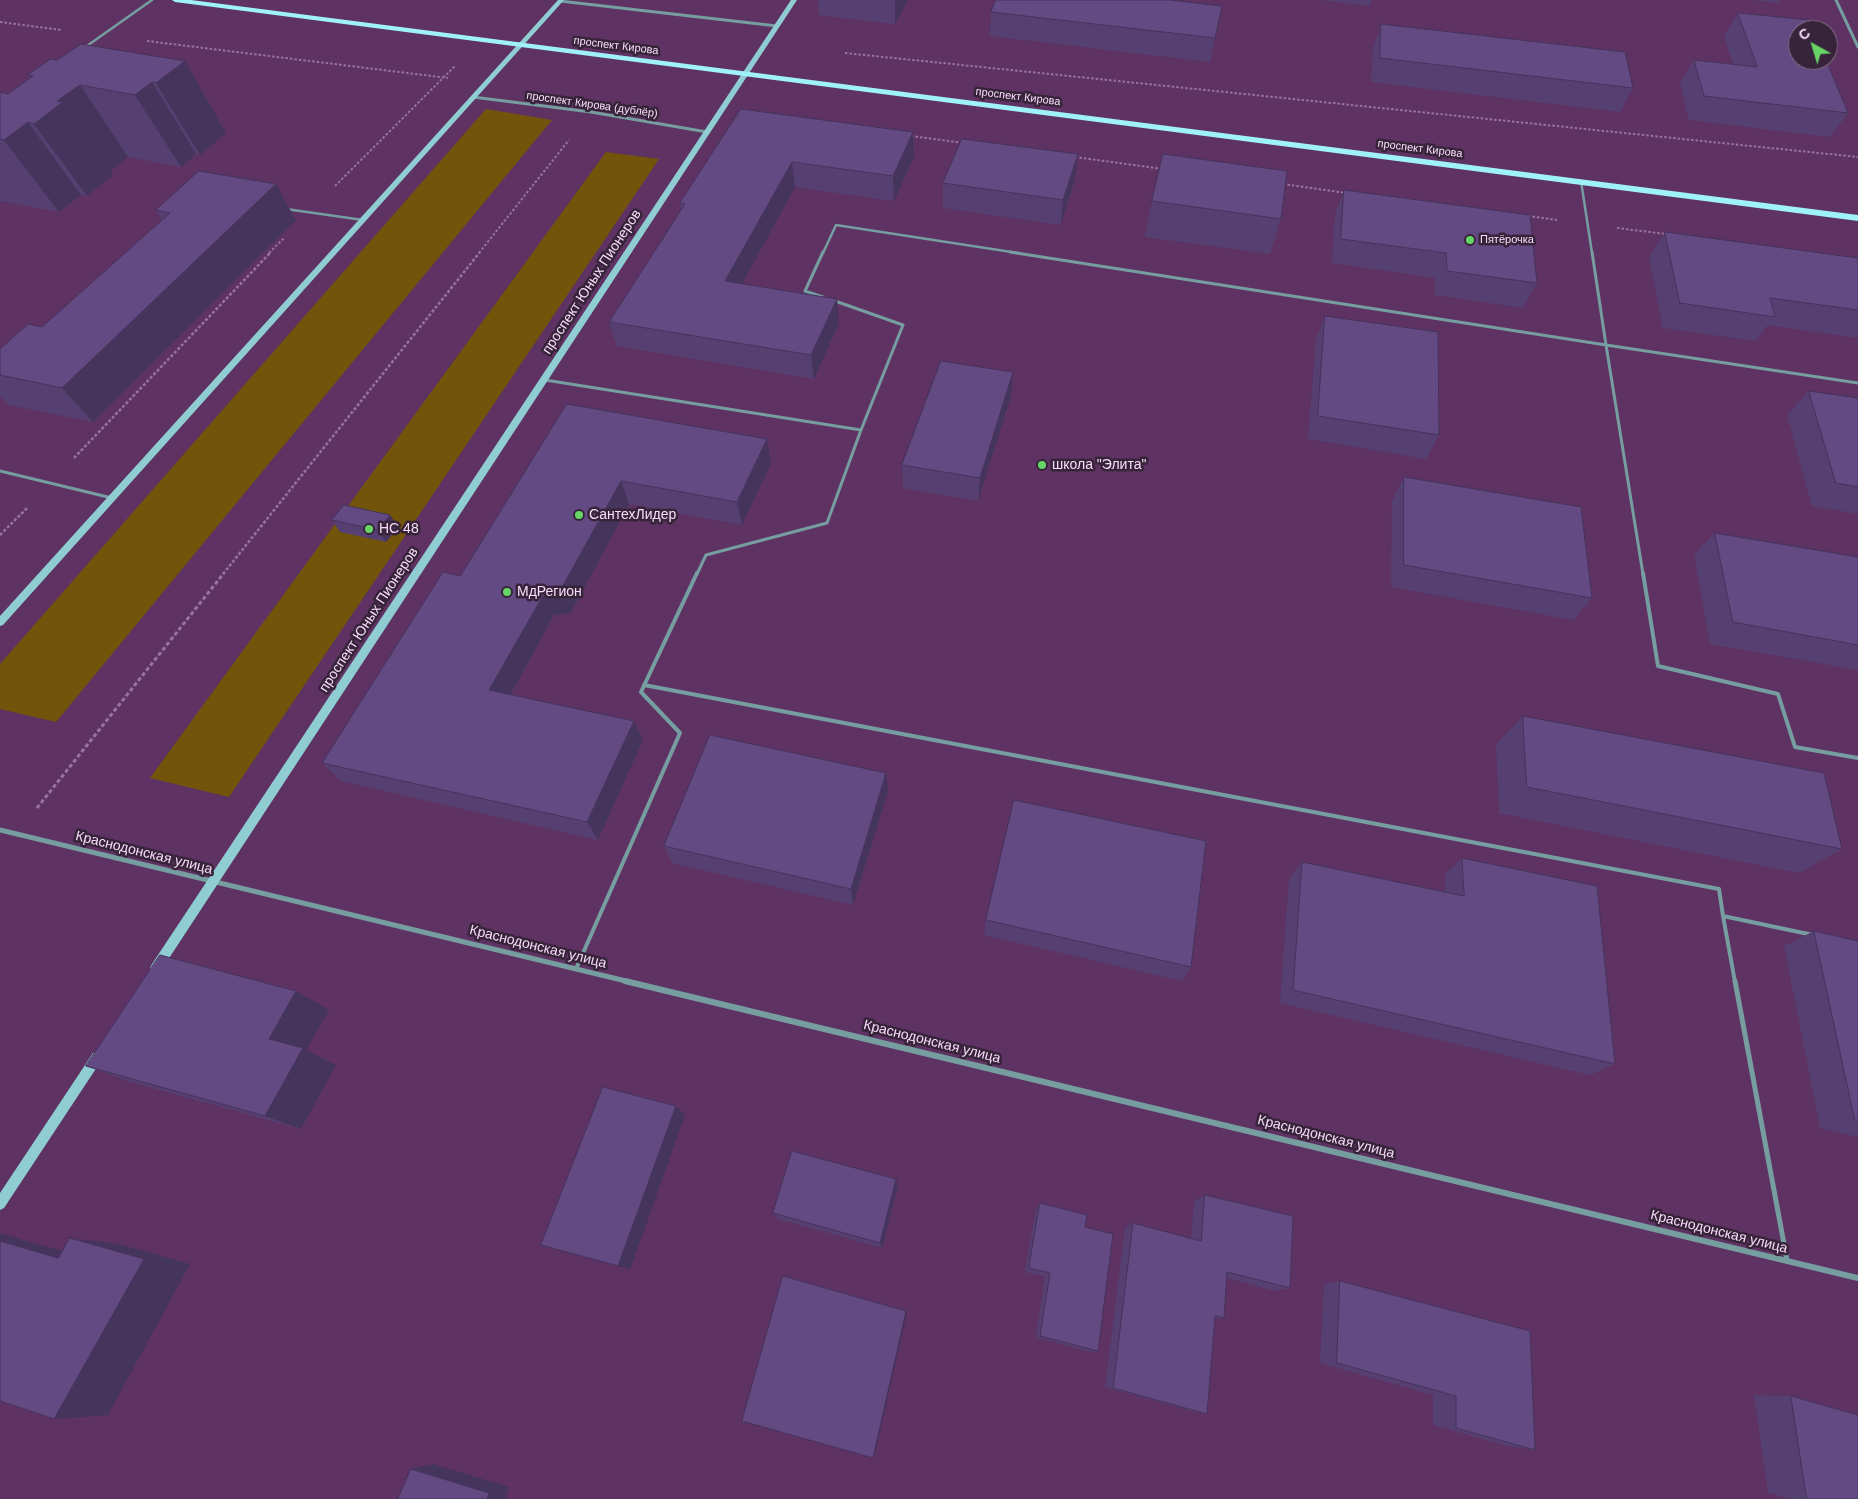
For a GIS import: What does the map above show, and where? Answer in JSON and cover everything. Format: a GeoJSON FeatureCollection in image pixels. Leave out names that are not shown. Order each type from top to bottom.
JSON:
{"type":"FeatureCollection","features":[{"type":"Feature","properties":{"kind":"main road","name":"проспект Кирова"},"geometry":{"type":"LineString","coordinates":[[175,0],[1858,218]]}},
{"type":"Feature","properties":{"kind":"street"},"geometry":{"type":"LineString","coordinates":[[0,622],[561,0],[777,26]]}},
{"type":"Feature","properties":{"kind":"street","name":"проспект Юных Пионеров"},"geometry":{"type":"LineString","coordinates":[[153,973],[794,0]]}},
{"type":"Feature","properties":{"kind":"street"},"geometry":{"type":"LineString","coordinates":[[1836,0],[1858,47]]}},
{"type":"Feature","properties":{"kind":"street","name":"проспект Кирова (дублёр)"},"geometry":{"type":"LineString","coordinates":[[473,97],[591,112],[707,132]]}},
{"type":"Feature","properties":{"kind":"street","name":"Краснодонская улица"},"geometry":{"type":"LineString","coordinates":[[0,830],[1858,1278]]}},
{"type":"Feature","properties":{"kind":"street"},"geometry":{"type":"LineString","coordinates":[[0,1204],[104,1047]]}},
{"type":"Feature","properties":{"kind":"lane"},"geometry":{"type":"LineString","coordinates":[[79,52],[152,0]]}},
{"type":"Feature","properties":{"kind":"lane"},"geometry":{"type":"LineString","coordinates":[[1581,181],[1658,666],[1778,694],[1795,747],[1858,758]]}},
{"type":"Feature","properties":{"kind":"lane"},"geometry":{"type":"LineString","coordinates":[[280,208],[363,220]]}},
{"type":"Feature","properties":{"kind":"lane"},"geometry":{"type":"LineString","coordinates":[[576,969],[680,733],[641,692],[706,555],[827,523],[861,430],[903,325],[805,291],[836,225],[1858,383]]}},
{"type":"Feature","properties":{"kind":"lane"},"geometry":{"type":"LineString","coordinates":[[544,380],[861,430]]}},
{"type":"Feature","properties":{"kind":"lane"},"geometry":{"type":"LineString","coordinates":[[0,470],[112,498]]}},
{"type":"Feature","properties":{"kind":"lane"},"geometry":{"type":"LineString","coordinates":[[644,685],[1719,889],[1787,1261]]}},
{"type":"Feature","properties":{"kind":"lane"},"geometry":{"type":"LineString","coordinates":[[1723,916],[1820,937]]}},
{"type":"Feature","properties":{"kind":"path"},"geometry":{"type":"LineString","coordinates":[[0,22],[443,78],[488,81]]}},
{"type":"Feature","properties":{"kind":"path"},"geometry":{"type":"LineString","coordinates":[[0,536],[308,213],[482,39]]}},
{"type":"Feature","properties":{"kind":"path"},"geometry":{"type":"LineString","coordinates":[[844,53],[1858,157]]}},
{"type":"Feature","properties":{"kind":"path"},"geometry":{"type":"LineString","coordinates":[[16,835],[591,112]]}},
{"type":"Feature","properties":{"kind":"path"},"geometry":{"type":"LineString","coordinates":[[908,135],[967,143]]}},
{"type":"Feature","properties":{"kind":"path"},"geometry":{"type":"LineString","coordinates":[[1075,157],[1164,169]]}},
{"type":"Feature","properties":{"kind":"path"},"geometry":{"type":"LineString","coordinates":[[1282,184],[1352,193]]}},
{"type":"Feature","properties":{"kind":"path"},"geometry":{"type":"LineString","coordinates":[[1519,215],[1675,236]]}},
{"type":"Feature","properties":{"kind":"shaded area"},"geometry":{"type":"Polygon","coordinates":[[[486,109],[552,120],[56,722],[0,709],[0,664],[486,109]]]}},
{"type":"Feature","properties":{"kind":"shaded area"},"geometry":{"type":"Polygon","coordinates":[[[606,152],[659,159],[229,797],[150,778],[606,152]]]}},
{"type":"Feature","properties":{"kind":"building"},"geometry":{"type":"Polygon","coordinates":[[[996,0],[1170,0],[1222,6],[1215,38],[991,12],[996,0]]]}},
{"type":"Feature","properties":{"kind":"building"},"geometry":{"type":"Polygon","coordinates":[[[1738,13],[1810,20],[1788,20],[1788,70],[1830,70],[1848,113],[1704,96],[1694,60],[1757,67],[1738,13]]]}},
{"type":"Feature","properties":{"kind":"building"},"geometry":{"type":"Polygon","coordinates":[[[1381,24],[1625,52],[1633,88],[1380,58],[1381,24]]]}},
{"type":"Feature","properties":{"kind":"building"},"geometry":{"type":"Polygon","coordinates":[[[81,44],[185,61],[156,83],[152,82],[135,95],[80,85],[57,101],[63,102],[34,124],[28,122],[4,140],[0,139],[0,92],[8,94],[33,76],[27,75],[51,59],[57,60],[81,44]]]}},
{"type":"Feature","properties":{"kind":"building"},"geometry":{"type":"Polygon","coordinates":[[[741,109],[913,132],[893,176],[792,162],[725,281],[837,299],[811,355],[609,322],[685,204],[680,203],[741,109]]]}},
{"type":"Feature","properties":{"kind":"building"},"geometry":{"type":"Polygon","coordinates":[[[962,139],[1078,154],[1063,200],[943,183],[962,139]]]}},
{"type":"Feature","properties":{"kind":"building"},"geometry":{"type":"Polygon","coordinates":[[[1163,154],[1287,171],[1281,219],[1152,201],[1163,154]]]}},
{"type":"Feature","properties":{"kind":"building"},"geometry":{"type":"Polygon","coordinates":[[[199,171],[276,184],[62,388],[0,375],[0,349],[28,324],[42,327],[170,213],[156,210],[199,171]]]}},
{"type":"Feature","properties":{"kind":"building"},"geometry":{"type":"Polygon","coordinates":[[[1344,190],[1530,215],[1537,283],[1447,271],[1446,253],[1341,239],[1344,190]]]}},
{"type":"Feature","properties":{"kind":"building"},"geometry":{"type":"Polygon","coordinates":[[[1665,232],[1858,258],[1858,310],[1770,298],[1775,317],[1680,303],[1665,232]]]}},
{"type":"Feature","properties":{"kind":"building"},"geometry":{"type":"Polygon","coordinates":[[[1325,316],[1438,332],[1439,435],[1318,416],[1325,316]]]}},
{"type":"Feature","properties":{"kind":"building"},"geometry":{"type":"Polygon","coordinates":[[[941,361],[1013,372],[980,478],[902,465],[941,361]]]}},
{"type":"Feature","properties":{"kind":"building"},"geometry":{"type":"Polygon","coordinates":[[[1809,391],[1858,398],[1858,487],[1836,483],[1809,391]]]}},
{"type":"Feature","properties":{"kind":"building"},"geometry":{"type":"Polygon","coordinates":[[[567,404],[767,439],[737,502],[621,481],[560,591],[544,594],[489,690],[634,721],[587,822],[322,763],[443,572],[460,576],[567,404]]]}},
{"type":"Feature","properties":{"kind":"building"},"geometry":{"type":"Polygon","coordinates":[[[1404,477],[1581,507],[1592,598],[1404,565],[1404,477]]]}},
{"type":"Feature","properties":{"kind":"building"},"geometry":{"type":"Polygon","coordinates":[[[344,505],[390,515],[378,530],[332,520],[344,505]]]}},
{"type":"Feature","properties":{"kind":"building"},"geometry":{"type":"Polygon","coordinates":[[[1715,533],[1858,557],[1858,645],[1733,622],[1715,533]]]}},
{"type":"Feature","properties":{"kind":"building"},"geometry":{"type":"Polygon","coordinates":[[[1523,716],[1824,773],[1842,849],[1527,787],[1523,716]]]}},
{"type":"Feature","properties":{"kind":"building"},"geometry":{"type":"Polygon","coordinates":[[[710,735],[886,773],[851,889],[664,846],[710,735]]]}},
{"type":"Feature","properties":{"kind":"building"},"geometry":{"type":"Polygon","coordinates":[[[1014,800],[1206,841],[1191,967],[986,920],[1014,800]]]}},
{"type":"Feature","properties":{"kind":"building"},"geometry":{"type":"Polygon","coordinates":[[[1462,858],[1597,886],[1615,1064],[1293,990],[1302,862],[1464,896],[1462,858]]]}},
{"type":"Feature","properties":{"kind":"building"},"geometry":{"type":"Polygon","coordinates":[[[1814,931],[1858,941],[1858,1120],[1855,1120],[1814,931]]]}},
{"type":"Feature","properties":{"kind":"building"},"geometry":{"type":"Polygon","coordinates":[[[160,955],[296,991],[269,1039],[303,1048],[265,1116],[86,1066],[160,955]]]}},
{"type":"Feature","properties":{"kind":"building"},"geometry":{"type":"Polygon","coordinates":[[[603,1087],[676,1106],[618,1266],[541,1245],[603,1087]]]}},
{"type":"Feature","properties":{"kind":"building"},"geometry":{"type":"Polygon","coordinates":[[[792,1151],[896,1179],[880,1243],[773,1213],[792,1151]]]}},
{"type":"Feature","properties":{"kind":"building"},"geometry":{"type":"Polygon","coordinates":[[[1205,1195],[1293,1216],[1290,1288],[1227,1272],[1224,1318],[1215,1316],[1207,1414],[1113,1388],[1133,1223],[1201,1241],[1205,1195]]]}},
{"type":"Feature","properties":{"kind":"building"},"geometry":{"type":"Polygon","coordinates":[[[1040,1203],[1087,1215],[1085,1227],[1113,1234],[1098,1351],[1040,1336],[1050,1273],[1029,1268],[1040,1203]]]}},
{"type":"Feature","properties":{"kind":"building"},"geometry":{"type":"Polygon","coordinates":[[[70,1238],[144,1259],[54,1419],[0,1401],[0,1241],[58,1258],[70,1238]]]}},
{"type":"Feature","properties":{"kind":"building"},"geometry":{"type":"Polygon","coordinates":[[[783,1276],[906,1311],[873,1458],[742,1421],[783,1276]]]}},
{"type":"Feature","properties":{"kind":"building"},"geometry":{"type":"Polygon","coordinates":[[[1340,1281],[1530,1331],[1535,1450],[1456,1428],[1456,1396],[1337,1363],[1340,1281]]]}},
{"type":"Feature","properties":{"kind":"building"},"geometry":{"type":"Polygon","coordinates":[[[1791,1396],[1858,1415],[1858,1499],[1807,1499],[1791,1396]]]}},
{"type":"Feature","properties":{"kind":"building"},"geometry":{"type":"Polygon","coordinates":[[[411,1469],[489,1493],[487,1499],[398,1499],[411,1469]]]}},
{"type":"Feature","properties":{"kind":"place","name":"Пятёрочка"},"geometry":{"type":"Point","coordinates":[1470,240]}},
{"type":"Feature","properties":{"kind":"place","name":"школа \"Элита\""},"geometry":{"type":"Point","coordinates":[1042,465]}},
{"type":"Feature","properties":{"kind":"place","name":"СантехЛидер"},"geometry":{"type":"Point","coordinates":[579,515]}},
{"type":"Feature","properties":{"kind":"place","name":"НС 48"},"geometry":{"type":"Point","coordinates":[369,529]}},
{"type":"Feature","properties":{"kind":"place","name":"МдРегион"},"geometry":{"type":"Point","coordinates":[507,592]}}]}
